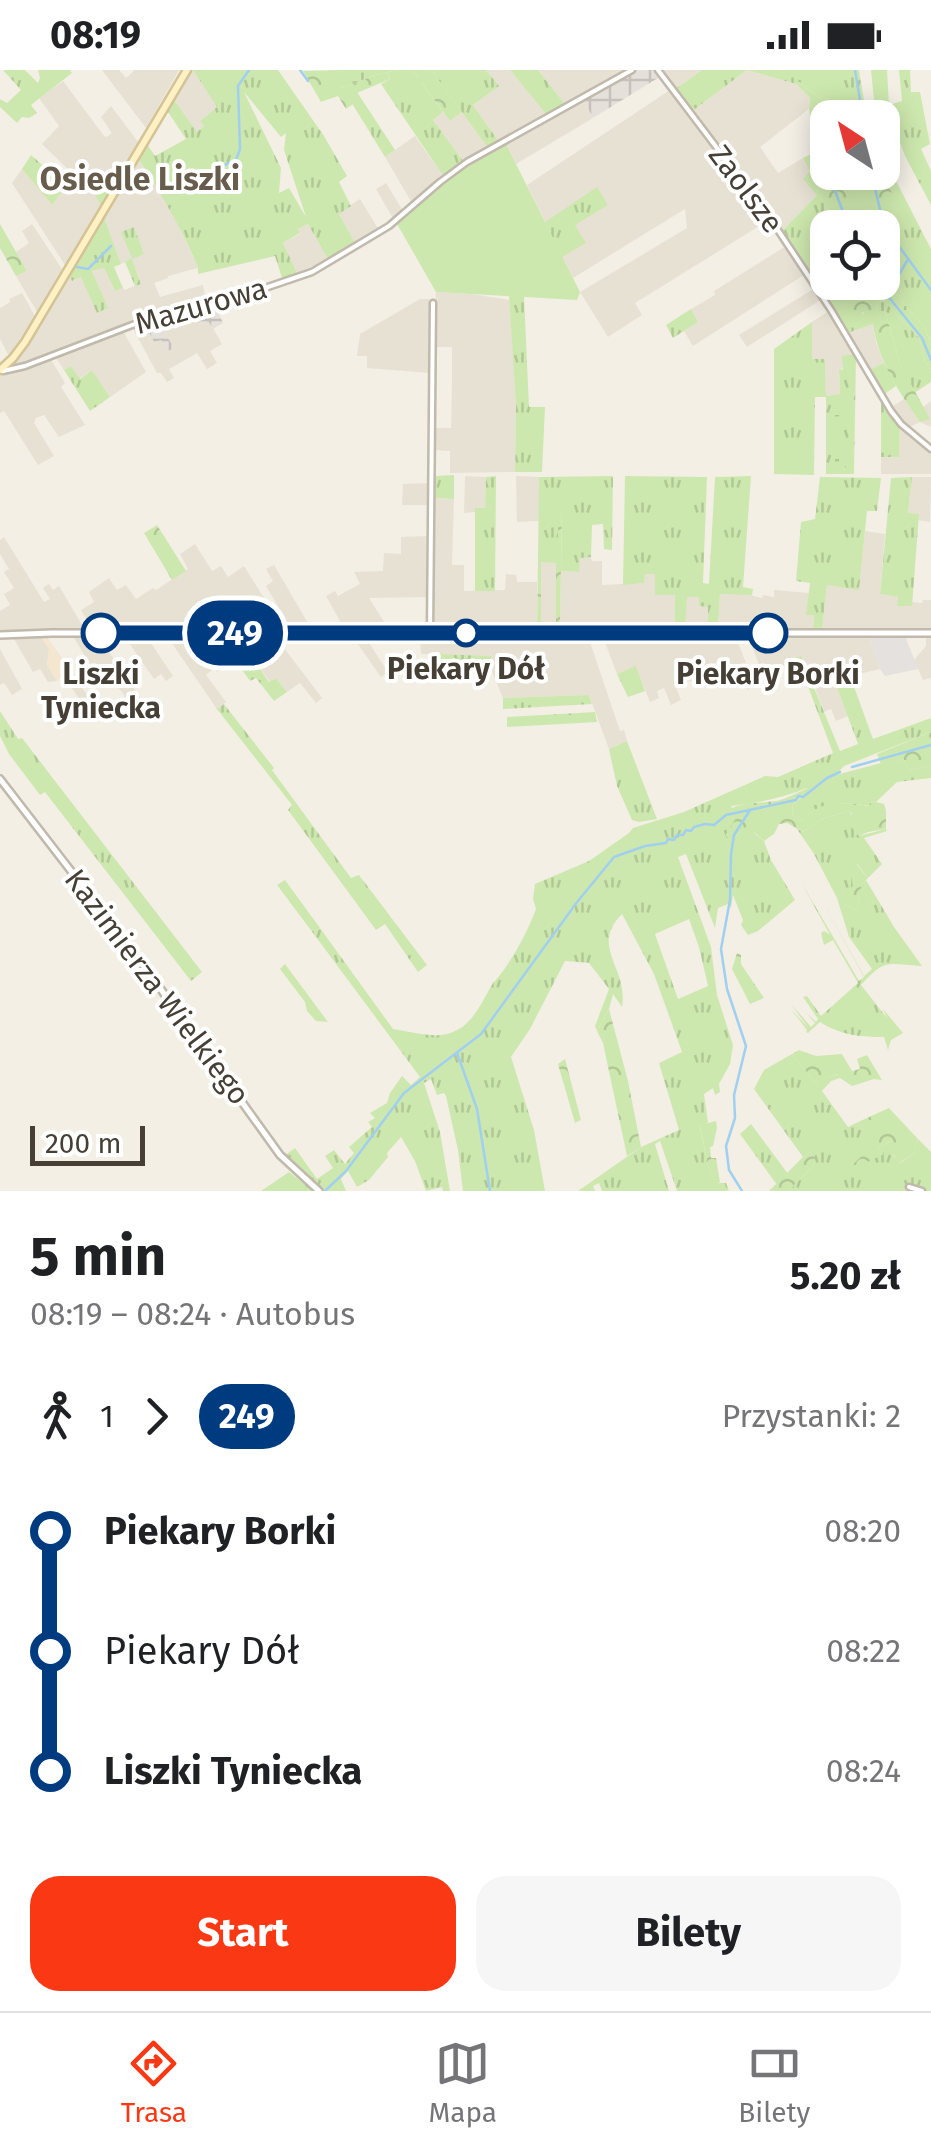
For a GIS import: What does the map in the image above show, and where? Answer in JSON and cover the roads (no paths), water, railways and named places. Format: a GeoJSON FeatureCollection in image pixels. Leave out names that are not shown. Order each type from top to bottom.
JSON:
{"type":"FeatureCollection","features":[{"type":"Feature","properties":{"kind":"main road"},"geometry":{"type":"LineString","coordinates":[[1,370],[25,342],[187,70]]}},
{"type":"Feature","properties":{"kind":"street","name":"Mazurowa"},"geometry":{"type":"LineString","coordinates":[[1,370],[25,366],[162,314],[259,290],[312,272],[393,223],[467,162],[632,70]]}},
{"type":"Feature","properties":{"kind":"street","name":"Zaolsze"},"geometry":{"type":"LineString","coordinates":[[658,70],[758,201],[831,310],[890,411],[931,449]]}},
{"type":"Feature","properties":{"kind":"street"},"geometry":{"type":"LineString","coordinates":[[430,633],[433,304]]}},
{"type":"Feature","properties":{"kind":"street"},"geometry":{"type":"LineString","coordinates":[[0,635],[931,633]]}},
{"type":"Feature","properties":{"kind":"street","name":"Kazimierza Wielkiego"},"geometry":{"type":"LineString","coordinates":[[0,779],[121,934],[284,1161],[318,1191]]}},
{"type":"Feature","properties":{"kind":"street"},"geometry":{"type":"LineString","coordinates":[[910,1186],[922,1191]]}},
{"type":"Feature","properties":{"kind":"waterway"},"geometry":{"type":"LineString","coordinates":[[166,191],[236,160],[240,149],[238,86],[249,70]]}},
{"type":"Feature","properties":{"kind":"waterway"},"geometry":{"type":"LineString","coordinates":[[300,70],[308,81]]}},
{"type":"Feature","properties":{"kind":"waterway"},"geometry":{"type":"LineString","coordinates":[[855,70],[860,100]]}},
{"type":"Feature","properties":{"kind":"waterway"},"geometry":{"type":"LineString","coordinates":[[835,190],[842,210]]}},
{"type":"Feature","properties":{"kind":"waterway"},"geometry":{"type":"LineString","coordinates":[[875,190],[884,226],[931,290]]}},
{"type":"Feature","properties":{"kind":"waterway"},"geometry":{"type":"LineString","coordinates":[[77,267],[88,269],[111,246]]}},
{"type":"Feature","properties":{"kind":"waterway"},"geometry":{"type":"LineString","coordinates":[[900,273],[907,261]]}},
{"type":"Feature","properties":{"kind":"waterway"},"geometry":{"type":"LineString","coordinates":[[891,300],[922,338],[931,360]]}},
{"type":"Feature","properties":{"kind":"waterway"},"geometry":{"type":"LineString","coordinates":[[852,767],[931,745]]}},
{"type":"Feature","properties":{"kind":"waterway"},"geometry":{"type":"LineString","coordinates":[[573,907],[614,857],[666,843],[686,830],[714,825],[726,815],[796,800],[840,772]]}},
{"type":"Feature","properties":{"kind":"waterway"},"geometry":{"type":"LineString","coordinates":[[742,1191],[729,1170],[726,1146],[735,1118],[734,1095],[746,1046],[727,989],[721,949],[730,900],[734,835],[750,810]]}},
{"type":"Feature","properties":{"kind":"waterway"},"geometry":{"type":"LineString","coordinates":[[325,1191],[346,1171],[404,1093],[481,1034],[572,909]]}},
{"type":"Feature","properties":{"kind":"waterway"},"geometry":{"type":"LineString","coordinates":[[457,1053],[477,1109],[490,1191]]}},
{"type":"Feature","properties":{"kind":"place","name":"Liszki Tyniecka"},"geometry":{"type":"Point","coordinates":[101,633]}},
{"type":"Feature","properties":{"kind":"place","name":"Piekary Dół"},"geometry":{"type":"Point","coordinates":[466,633]}},
{"type":"Feature","properties":{"kind":"place","name":"Piekary Borki"},"geometry":{"type":"Point","coordinates":[768,633]}},
{"type":"Feature","properties":{"kind":"district","name":"Osiedle Liszki"},"geometry":{"type":"Point","coordinates":[140,179]}}]}
